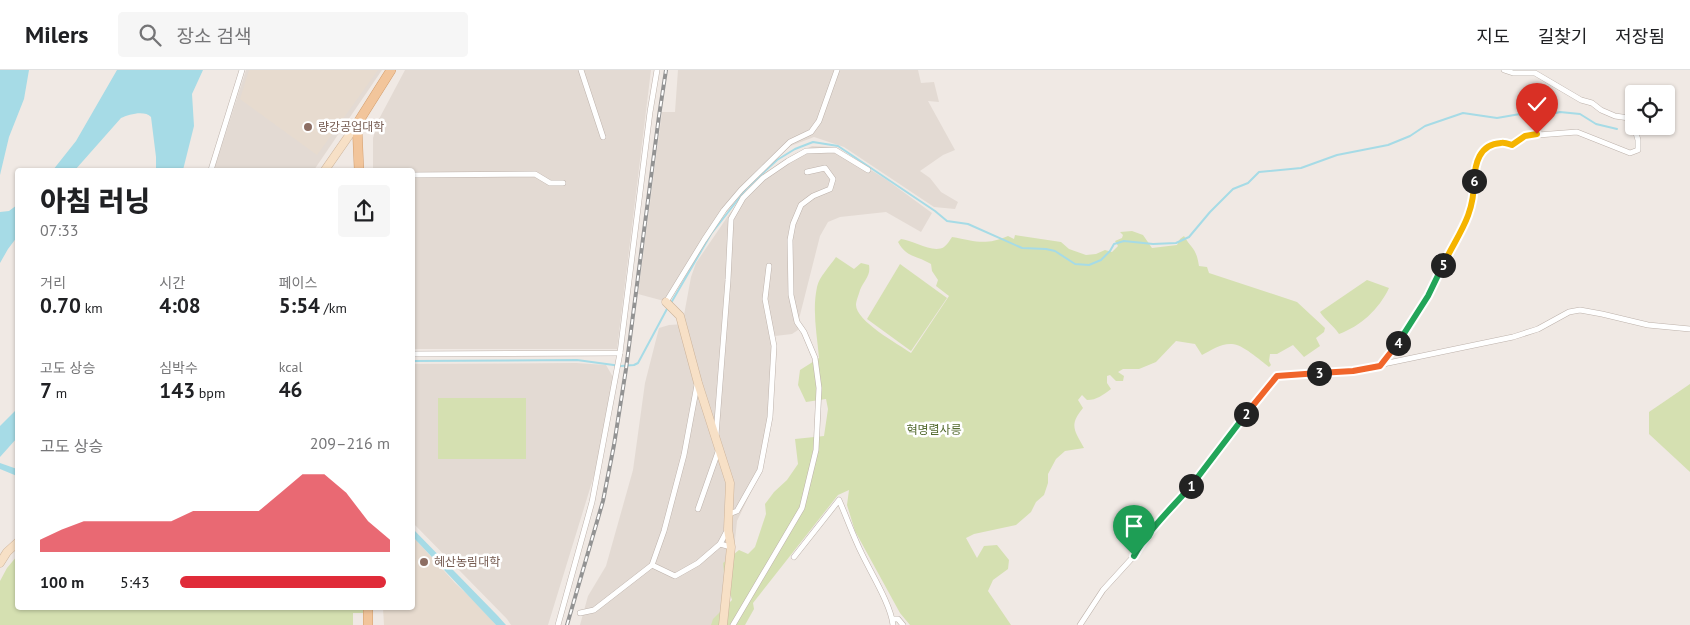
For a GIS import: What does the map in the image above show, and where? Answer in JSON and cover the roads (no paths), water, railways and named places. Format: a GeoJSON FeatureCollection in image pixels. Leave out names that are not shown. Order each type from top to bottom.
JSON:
{"type":"FeatureCollection","features":[{"type":"Feature","properties":{"kind":"main road"},"geometry":{"type":"LineString","coordinates":[[359,168],[357,124],[392,70]]}},
{"type":"Feature","properties":{"kind":"main road"},"geometry":{"type":"LineString","coordinates":[[368,610],[368,625]]}},
{"type":"Feature","properties":{"kind":"street"},"geometry":{"type":"LineString","coordinates":[[212,168],[242,70]]}},
{"type":"Feature","properties":{"kind":"street"},"geometry":{"type":"LineString","coordinates":[[582,70],[603,137]]}},
{"type":"Feature","properties":{"kind":"street"},"geometry":{"type":"LineString","coordinates":[[558,625],[592,502],[618,366],[657,70]]}},
{"type":"Feature","properties":{"kind":"street"},"geometry":{"type":"LineString","coordinates":[[723,625],[731,547],[728,528],[730,483],[698,382],[680,316],[669,304],[724,210],[741,190],[790,142],[811,132],[819,121],[837,70]]}},
{"type":"Feature","properties":{"kind":"street"},"geometry":{"type":"LineString","coordinates":[[1504,70],[1513,73],[1536,73],[1582,100],[1592,103],[1601,110],[1615,116],[1625,117]]}},
{"type":"Feature","properties":{"kind":"street"},"geometry":{"type":"LineString","coordinates":[[326,168],[357,124]]}},
{"type":"Feature","properties":{"kind":"street"},"geometry":{"type":"LineString","coordinates":[[1380,366],[1406,333],[1424,303],[1470,214],[1474,194],[1476,160],[1482,152],[1501,142],[1512,145],[1525,136],[1577,132],[1630,153],[1638,150],[1637,135]]}},
{"type":"Feature","properties":{"kind":"street"},"geometry":{"type":"LineString","coordinates":[[716,438],[731,219],[744,198],[763,178],[788,161],[806,152],[835,150],[868,170]]}},
{"type":"Feature","properties":{"kind":"street"},"geometry":{"type":"LineString","coordinates":[[732,625],[802,508],[816,450],[819,388],[815,358],[804,332],[797,322],[791,295],[790,240],[793,224],[801,205],[813,196],[830,189],[832,179],[825,168],[807,172]]}},
{"type":"Feature","properties":{"kind":"street"},"geometry":{"type":"LineString","coordinates":[[415,175],[536,174],[550,183],[563,183]]}},
{"type":"Feature","properties":{"kind":"street"},"geometry":{"type":"LineString","coordinates":[[730,514],[737,512],[760,470],[770,417],[774,346],[765,299],[769,266]]}},
{"type":"Feature","properties":{"kind":"street"},"geometry":{"type":"LineString","coordinates":[[1080,625],[1103,590],[1134,556],[1150,531],[1167,514],[1201,473],[1277,376],[1353,371],[1380,366],[1513,337],[1538,329],[1569,312],[1580,310],[1648,324],[1690,329]]}},
{"type":"Feature","properties":{"kind":"street"},"geometry":{"type":"LineString","coordinates":[[415,354],[620,353]]}},
{"type":"Feature","properties":{"kind":"street"},"geometry":{"type":"LineString","coordinates":[[580,613],[594,610],[652,564],[664,531],[684,455],[698,382]]}},
{"type":"Feature","properties":{"kind":"street"},"geometry":{"type":"LineString","coordinates":[[698,509],[719,449]]}},
{"type":"Feature","properties":{"kind":"street"},"geometry":{"type":"LineString","coordinates":[[794,557],[839,500],[893,622],[898,619],[903,625]]}},
{"type":"Feature","properties":{"kind":"street"},"geometry":{"type":"LineString","coordinates":[[652,564],[675,576],[698,563],[720,544],[728,528]]}},
{"type":"Feature","properties":{"kind":"street"},"geometry":{"type":"LineString","coordinates":[[720,544],[731,547]]}},
{"type":"Feature","properties":{"kind":"street"},"geometry":{"type":"LineString","coordinates":[[0,563],[7,552],[15,545]]}},
{"type":"Feature","properties":{"kind":"water"},"geometry":{"type":"Polygon","coordinates":[[[0,70],[29,70],[24,99],[9,137],[0,175],[0,70]]]}},
{"type":"Feature","properties":{"kind":"water"},"geometry":{"type":"Polygon","coordinates":[[[117,70],[203,70],[192,94],[194,126],[184,168],[156,168],[151,117],[145,114],[132,114],[121,118],[77,168],[55,168],[76,141],[117,70]]]}},
{"type":"Feature","properties":{"kind":"water"},"geometry":{"type":"Polygon","coordinates":[[[15,206],[15,240],[0,263],[0,212],[9,211],[15,206]]]}},
{"type":"Feature","properties":{"kind":"water"},"geometry":{"type":"Polygon","coordinates":[[[15,411],[15,440],[0,457],[0,426],[15,411]]]}},
{"type":"Feature","properties":{"kind":"water"},"geometry":{"type":"Polygon","coordinates":[[[0,463],[15,468],[15,475],[0,469],[0,463]]]}},
{"type":"Feature","properties":{"kind":"water"},"geometry":{"type":"Polygon","coordinates":[[[415,531],[506,625],[496,625],[415,539],[415,531]]]}},
{"type":"Feature","properties":{"kind":"waterway"},"geometry":{"type":"LineString","coordinates":[[671,303],[711,234],[747,188],[777,160],[795,149],[813,142],[838,146],[947,221],[968,224],[1022,248],[1055,251],[1075,264],[1089,265],[1101,260],[1114,244],[1124,241],[1153,244],[1176,243],[1189,237],[1233,189],[1248,183],[1259,172],[1301,168],[1337,155],[1388,145],[1410,136],[1425,126],[1463,113],[1497,118],[1520,114],[1540,117],[1560,112],[1580,114],[1596,124],[1617,129]]}},
{"type":"Feature","properties":{"kind":"waterway"},"geometry":{"type":"LineString","coordinates":[[415,361],[577,360],[621,366],[634,365],[638,363],[668,307]]}},
{"type":"Feature","properties":{"kind":"railway"},"geometry":{"type":"LineString","coordinates":[[567,625],[603,501],[614,445],[666,70]]}},
{"type":"Feature","properties":{"kind":"place","name":"량강공업대학"},"geometry":{"type":"Point","coordinates":[308,127]}},
{"type":"Feature","properties":{"kind":"place","name":"혜산농림대학"},"geometry":{"type":"Point","coordinates":[424,562]}},
{"type":"Feature","properties":{"kind":"park label","name":"혁명렬사릉"},"geometry":{"type":"Point","coordinates":[934,430]}}]}
